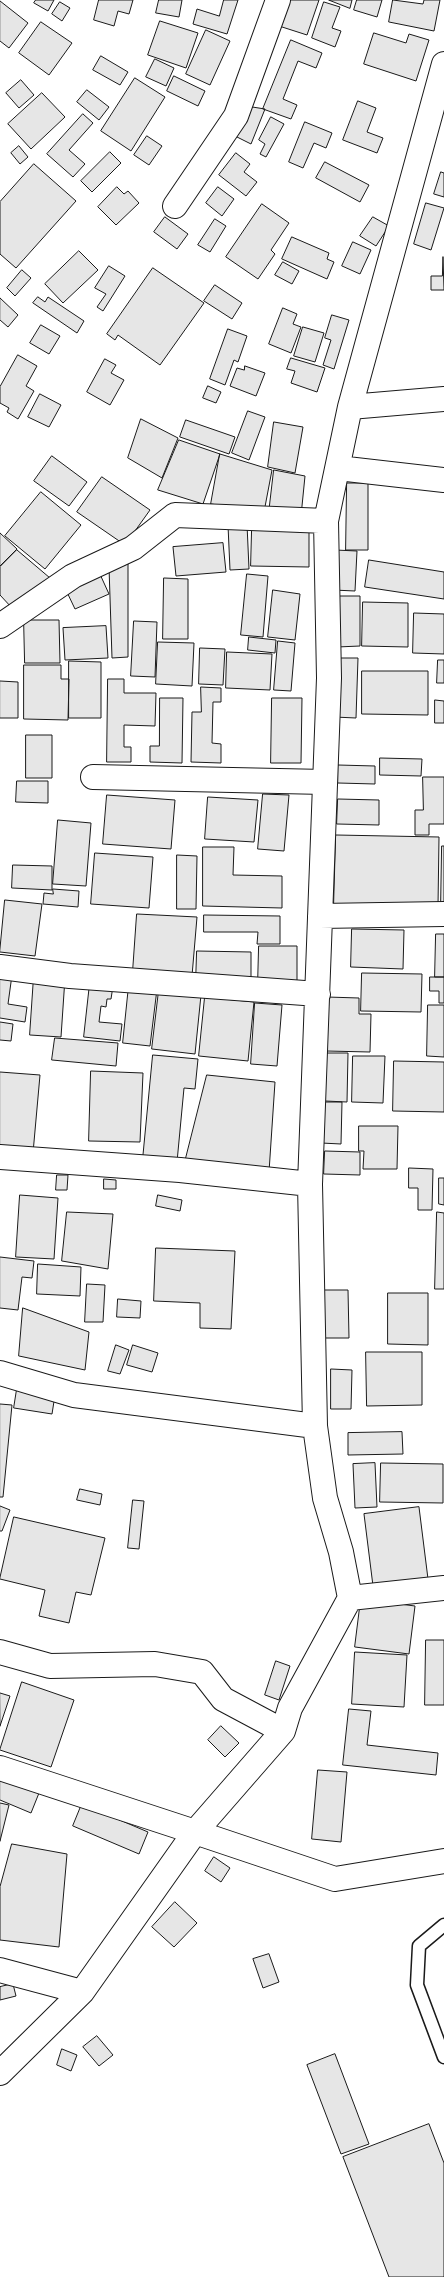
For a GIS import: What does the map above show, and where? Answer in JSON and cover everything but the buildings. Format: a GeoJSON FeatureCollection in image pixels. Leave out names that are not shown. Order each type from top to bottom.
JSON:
{"type":"FeatureCollection","features":[{"type":"Feature","properties":{"kind":"street"},"geometry":{"type":"LineString","coordinates":[[175,206],[236,116],[278,0]]}},
{"type":"Feature","properties":{"kind":"street"},"geometry":{"type":"LineString","coordinates":[[0,2073],[82,1992],[195,1832],[282,1731],[290,1708],[350,1598],[341,1552],[325,1498],[315,1426],[310,1184],[329,678],[326,521],[350,407],[439,99],[444,64]]}},
{"type":"Feature","properties":{"kind":"street"},"geometry":{"type":"LineString","coordinates":[[350,407],[444,399]]}},
{"type":"Feature","properties":{"kind":"street"},"geometry":{"type":"LineString","coordinates":[[338,468],[444,480]]}},
{"type":"Feature","properties":{"kind":"street"},"geometry":{"type":"LineString","coordinates":[[0,626],[73,576],[133,548],[175,515],[326,521]]}},
{"type":"Feature","properties":{"kind":"street"},"geometry":{"type":"LineString","coordinates":[[93,777],[325,782]]}},
{"type":"Feature","properties":{"kind":"street"},"geometry":{"type":"LineString","coordinates":[[320,916],[444,914]]}},
{"type":"Feature","properties":{"kind":"street"},"geometry":{"type":"LineString","coordinates":[[0,967],[70,976],[318,994]]}},
{"type":"Feature","properties":{"kind":"street"},"geometry":{"type":"LineString","coordinates":[[0,1157],[180,1170],[310,1184]]}},
{"type":"Feature","properties":{"kind":"street"},"geometry":{"type":"LineString","coordinates":[[0,1372],[74,1396],[315,1426]]}},
{"type":"Feature","properties":{"kind":"street"},"geometry":{"type":"LineString","coordinates":[[350,1598],[444,1588]]}},
{"type":"Feature","properties":{"kind":"street"},"geometry":{"type":"LineString","coordinates":[[0,1652],[50,1666],[155,1664],[202,1672],[223,1699],[282,1731]]}},
{"type":"Feature","properties":{"kind":"street"},"geometry":{"type":"LineString","coordinates":[[0,1768],[335,1879],[444,1861]]}},
{"type":"Feature","properties":{"kind":"street"},"geometry":{"type":"LineString","coordinates":[[0,1970],[82,1992]]}},
{"type":"Feature","properties":{"kind":"lane"},"geometry":{"type":"LineString","coordinates":[[444,1925],[419,1946],[417,1985],[444,2057]]}}]}
